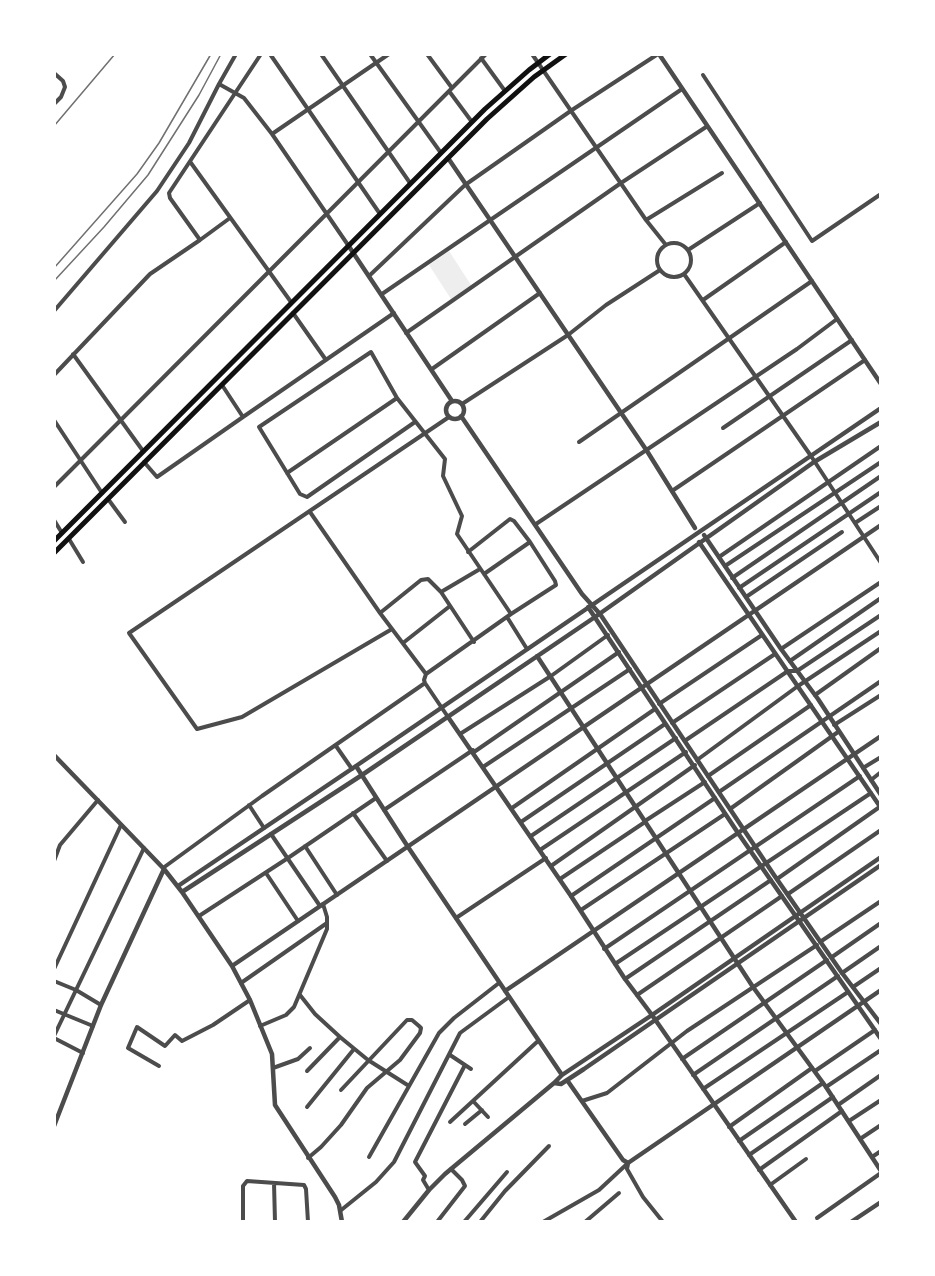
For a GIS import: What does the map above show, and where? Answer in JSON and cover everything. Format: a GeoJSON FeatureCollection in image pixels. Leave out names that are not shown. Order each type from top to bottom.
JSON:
{"type":"FeatureCollection","features":[{"type":"Feature","properties":{"kind":"main road"},"geometry":{"type":"LineString","coordinates":[[54,541],[472,122],[537,62],[550,54]]}},
{"type":"Feature","properties":{"kind":"main road"},"geometry":{"type":"LineString","coordinates":[[54,553],[487,119],[542,71],[566,54]]}},
{"type":"Feature","properties":{"kind":"street"},"geometry":{"type":"LineString","coordinates":[[54,311],[157,191],[189,142],[236,54]]}},
{"type":"Feature","properties":{"kind":"street"},"geometry":{"type":"LineString","coordinates":[[200,240],[169,196],[261,54]]}},
{"type":"Feature","properties":{"kind":"street"},"geometry":{"type":"LineString","coordinates":[[270,54],[380,213]]}},
{"type":"Feature","properties":{"kind":"street"},"geometry":{"type":"LineString","coordinates":[[321,54],[411,183]]}},
{"type":"Feature","properties":{"kind":"street"},"geometry":{"type":"LineString","coordinates":[[370,54],[441,153]]}},
{"type":"Feature","properties":{"kind":"street"},"geometry":{"type":"LineString","coordinates":[[272,134],[389,54]]}},
{"type":"Feature","properties":{"kind":"street"},"geometry":{"type":"LineString","coordinates":[[427,54],[472,122]]}},
{"type":"Feature","properties":{"kind":"street"},"geometry":{"type":"LineString","coordinates":[[532,54],[646,220],[666,245]]}},
{"type":"Feature","properties":{"kind":"street"},"geometry":{"type":"LineString","coordinates":[[369,276],[465,185],[572,110],[659,54],[881,384]]}},
{"type":"Feature","properties":{"kind":"street"},"geometry":{"type":"LineString","coordinates":[[54,487],[326,213],[390,152],[482,56],[505,91]]}},
{"type":"Feature","properties":{"kind":"street"},"geometry":{"type":"LineString","coordinates":[[54,73],[63,81],[65,87],[61,97],[54,104]]}},
{"type":"Feature","properties":{"kind":"street"},"geometry":{"type":"LineString","coordinates":[[703,75],[812,241],[881,194]]}},
{"type":"Feature","properties":{"kind":"street"},"geometry":{"type":"LineString","coordinates":[[219,84],[244,98],[272,134],[452,401]]}},
{"type":"Feature","properties":{"kind":"street"},"geometry":{"type":"LineString","coordinates":[[382,294],[682,89]]}},
{"type":"Feature","properties":{"kind":"street"},"geometry":{"type":"LineString","coordinates":[[406,333],[621,183],[706,127]]}},
{"type":"Feature","properties":{"kind":"street"},"geometry":{"type":"LineString","coordinates":[[448,159],[647,450],[695,528],[706,537],[880,792]]}},
{"type":"Feature","properties":{"kind":"street"},"geometry":{"type":"LineString","coordinates":[[191,162],[291,302]]}},
{"type":"Feature","properties":{"kind":"street"},"geometry":{"type":"LineString","coordinates":[[646,220],[722,173]]}},
{"type":"Feature","properties":{"kind":"street"},"geometry":{"type":"LineString","coordinates":[[688,250],[760,202]]}},
{"type":"Feature","properties":{"kind":"street"},"geometry":{"type":"LineString","coordinates":[[54,375],[150,274],[230,219]]}},
{"type":"Feature","properties":{"kind":"street"},"geometry":{"type":"LineString","coordinates":[[703,300],[786,242]]}},
{"type":"Feature","properties":{"kind":"street"},"geometry":{"type":"LineString","coordinates":[[678,243],[688,250],[691,263],[684,274],[671,277],[660,270],[657,256],[660,249],[666,245],[678,243]]}},
{"type":"Feature","properties":{"kind":"street"},"geometry":{"type":"LineString","coordinates":[[462,404],[568,335],[606,305],[660,270]]}},
{"type":"Feature","properties":{"kind":"street"},"geometry":{"type":"LineString","coordinates":[[684,274],[811,456],[881,563]]}},
{"type":"Feature","properties":{"kind":"street"},"geometry":{"type":"LineString","coordinates":[[579,442],[812,281]]}},
{"type":"Feature","properties":{"kind":"street"},"geometry":{"type":"LineString","coordinates":[[432,369],[540,293]]}},
{"type":"Feature","properties":{"kind":"street"},"geometry":{"type":"LineString","coordinates":[[293,313],[326,360]]}},
{"type":"Feature","properties":{"kind":"street"},"geometry":{"type":"LineString","coordinates":[[144,462],[157,477],[394,313]]}},
{"type":"Feature","properties":{"kind":"street"},"geometry":{"type":"LineString","coordinates":[[536,524],[756,377],[837,319]]}},
{"type":"Feature","properties":{"kind":"street"},"geometry":{"type":"LineString","coordinates":[[723,428],[852,340]]}},
{"type":"Feature","properties":{"kind":"street"},"geometry":{"type":"LineString","coordinates":[[415,422],[307,497],[300,494],[259,427],[371,352],[397,398],[445,459],[443,476],[462,516],[457,534],[509,615],[527,649]]}},
{"type":"Feature","properties":{"kind":"street"},"geometry":{"type":"LineString","coordinates":[[73,354],[143,451]]}},
{"type":"Feature","properties":{"kind":"street"},"geometry":{"type":"LineString","coordinates":[[672,491],[865,360]]}},
{"type":"Feature","properties":{"kind":"street"},"geometry":{"type":"LineString","coordinates":[[222,385],[244,416]]}},
{"type":"Feature","properties":{"kind":"street"},"geometry":{"type":"LineString","coordinates":[[287,473],[397,398]]}},
{"type":"Feature","properties":{"kind":"street"},"geometry":{"type":"LineString","coordinates":[[452,401],[462,404],[464,409],[461,416],[456,419],[449,417],[446,408],[452,401]]}},
{"type":"Feature","properties":{"kind":"street"},"geometry":{"type":"LineString","coordinates":[[178,886],[881,408]]}},
{"type":"Feature","properties":{"kind":"street"},"geometry":{"type":"LineString","coordinates":[[461,416],[598,615],[644,686],[665,724],[696,763]]}},
{"type":"Feature","properties":{"kind":"street"},"geometry":{"type":"LineString","coordinates":[[392,628],[242,717],[197,729],[129,633],[449,417]]}},
{"type":"Feature","properties":{"kind":"street"},"geometry":{"type":"LineString","coordinates":[[54,420],[102,493]]}},
{"type":"Feature","properties":{"kind":"street"},"geometry":{"type":"LineString","coordinates":[[182,892],[362,775],[598,615],[814,462],[881,422]]}},
{"type":"Feature","properties":{"kind":"street"},"geometry":{"type":"LineString","coordinates":[[719,557],[881,446]]}},
{"type":"Feature","properties":{"kind":"street"},"geometry":{"type":"LineString","coordinates":[[725,566],[881,462]]}},
{"type":"Feature","properties":{"kind":"street"},"geometry":{"type":"LineString","coordinates":[[732,578],[881,476]]}},
{"type":"Feature","properties":{"kind":"street"},"geometry":{"type":"LineString","coordinates":[[739,588],[881,492]]}},
{"type":"Feature","properties":{"kind":"street"},"geometry":{"type":"LineString","coordinates":[[108,499],[125,522]]}},
{"type":"Feature","properties":{"kind":"street"},"geometry":{"type":"LineString","coordinates":[[855,523],[881,506]]}},
{"type":"Feature","properties":{"kind":"street"},"geometry":{"type":"LineString","coordinates":[[310,512],[380,613],[426,674]]}},
{"type":"Feature","properties":{"kind":"street"},"geometry":{"type":"LineString","coordinates":[[468,552],[510,519],[530,542],[556,585],[426,674],[425,683],[546,858],[625,980],[796,1222]]}},
{"type":"Feature","properties":{"kind":"street"},"geometry":{"type":"LineString","coordinates":[[54,520],[62,533]]}},
{"type":"Feature","properties":{"kind":"street"},"geometry":{"type":"LineString","coordinates":[[232,966],[881,525]]}},
{"type":"Feature","properties":{"kind":"street"},"geometry":{"type":"LineString","coordinates":[[695,528],[695,535],[699,542],[881,807],[777,879]]}},
{"type":"Feature","properties":{"kind":"street"},"geometry":{"type":"LineString","coordinates":[[746,597],[842,532]]}},
{"type":"Feature","properties":{"kind":"street"},"geometry":{"type":"LineString","coordinates":[[69,538],[83,562]]}},
{"type":"Feature","properties":{"kind":"street"},"geometry":{"type":"LineString","coordinates":[[484,574],[530,542]]}},
{"type":"Feature","properties":{"kind":"street"},"geometry":{"type":"LineString","coordinates":[[441,592],[480,569]]}},
{"type":"Feature","properties":{"kind":"street"},"geometry":{"type":"LineString","coordinates":[[380,613],[425,578],[441,592],[474,642]]}},
{"type":"Feature","properties":{"kind":"street"},"geometry":{"type":"LineString","coordinates":[[781,650],[881,582]]}},
{"type":"Feature","properties":{"kind":"street"},"geometry":{"type":"LineString","coordinates":[[790,661],[881,598]]}},
{"type":"Feature","properties":{"kind":"street"},"geometry":{"type":"LineString","coordinates":[[403,643],[450,606]]}},
{"type":"Feature","properties":{"kind":"street"},"geometry":{"type":"LineString","coordinates":[[598,615],[630,669],[660,704],[686,740],[696,763],[725,814],[777,879],[785,895]]}},
{"type":"Feature","properties":{"kind":"street"},"geometry":{"type":"LineString","coordinates":[[686,740],[788,671],[797,671],[881,615]]}},
{"type":"Feature","properties":{"kind":"street"},"geometry":{"type":"LineString","coordinates":[[551,866],[696,763],[798,686],[881,631]]}},
{"type":"Feature","properties":{"kind":"street"},"geometry":{"type":"LineString","coordinates":[[460,734],[551,676],[608,635]]}},
{"type":"Feature","properties":{"kind":"street"},"geometry":{"type":"LineString","coordinates":[[660,704],[762,635]]}},
{"type":"Feature","properties":{"kind":"street"},"geometry":{"type":"LineString","coordinates":[[815,695],[881,648]]}},
{"type":"Feature","properties":{"kind":"street"},"geometry":{"type":"LineString","coordinates":[[384,810],[619,652]]}},
{"type":"Feature","properties":{"kind":"street"},"geometry":{"type":"LineString","coordinates":[[672,723],[775,654]]}},
{"type":"Feature","properties":{"kind":"street"},"geometry":{"type":"LineString","coordinates":[[537,656],[753,987],[838,1104],[881,1172],[817,1218]]}},
{"type":"Feature","properties":{"kind":"street"},"geometry":{"type":"LineString","coordinates":[[483,767],[630,669]]}},
{"type":"Feature","properties":{"kind":"street"},"geometry":{"type":"LineString","coordinates":[[718,792],[881,681]]}},
{"type":"Feature","properties":{"kind":"street"},"geometry":{"type":"LineString","coordinates":[[54,1126],[101,1005],[164,869],[249,805],[425,683]]}},
{"type":"Feature","properties":{"kind":"street"},"geometry":{"type":"LineString","coordinates":[[834,726],[881,695]]}},
{"type":"Feature","properties":{"kind":"street"},"geometry":{"type":"LineString","coordinates":[[560,879],[811,705]]}},
{"type":"Feature","properties":{"kind":"street"},"geometry":{"type":"LineString","coordinates":[[512,808],[656,709]]}},
{"type":"Feature","properties":{"kind":"street"},"geometry":{"type":"LineString","coordinates":[[521,822],[665,724]]}},
{"type":"Feature","properties":{"kind":"street"},"geometry":{"type":"LineString","coordinates":[[730,809],[838,732]]}},
{"type":"Feature","properties":{"kind":"street"},"geometry":{"type":"LineString","coordinates":[[505,991],[881,736]]}},
{"type":"Feature","properties":{"kind":"street"},"geometry":{"type":"LineString","coordinates":[[531,836],[676,738]]}},
{"type":"Feature","properties":{"kind":"street"},"geometry":{"type":"LineString","coordinates":[[336,746],[362,775],[562,1075]]}},
{"type":"Feature","properties":{"kind":"street"},"geometry":{"type":"LineString","coordinates":[[540,850],[686,752]]}},
{"type":"Feature","properties":{"kind":"street"},"geometry":{"type":"LineString","coordinates":[[54,755],[164,869],[232,966],[250,1000],[272,1054],[275,1105],[335,1197],[342,1222]]}},
{"type":"Feature","properties":{"kind":"street"},"geometry":{"type":"LineString","coordinates":[[863,768],[881,757]]}},
{"type":"Feature","properties":{"kind":"street"},"geometry":{"type":"LineString","coordinates":[[871,780],[881,772]]}},
{"type":"Feature","properties":{"kind":"street"},"geometry":{"type":"LineString","coordinates":[[604,949],[860,777]]}},
{"type":"Feature","properties":{"kind":"street"},"geometry":{"type":"LineString","coordinates":[[706,779],[744,829],[752,848]]}},
{"type":"Feature","properties":{"kind":"street"},"geometry":{"type":"LineString","coordinates":[[615,965],[871,793]]}},
{"type":"Feature","properties":{"kind":"street"},"geometry":{"type":"LineString","coordinates":[[198,916],[376,798]]}},
{"type":"Feature","properties":{"kind":"street"},"geometry":{"type":"LineString","coordinates":[[571,896],[715,798]]}},
{"type":"Feature","properties":{"kind":"street"},"geometry":{"type":"LineString","coordinates":[[54,861],[60,845],[98,800]]}},
{"type":"Feature","properties":{"kind":"street"},"geometry":{"type":"LineString","coordinates":[[249,805],[264,828]]}},
{"type":"Feature","properties":{"kind":"street"},"geometry":{"type":"LineString","coordinates":[[353,813],[387,861]]}},
{"type":"Feature","properties":{"kind":"street"},"geometry":{"type":"LineString","coordinates":[[580,910],[725,814]]}},
{"type":"Feature","properties":{"kind":"street"},"geometry":{"type":"LineString","coordinates":[[54,969],[121,825]]}},
{"type":"Feature","properties":{"kind":"street"},"geometry":{"type":"LineString","coordinates":[[637,995],[881,830]]}},
{"type":"Feature","properties":{"kind":"street"},"geometry":{"type":"LineString","coordinates":[[260,1027],[291,1011],[328,923],[322,905],[271,834]]}},
{"type":"Feature","properties":{"kind":"street"},"geometry":{"type":"LineString","coordinates":[[305,846],[337,895]]}},
{"type":"Feature","properties":{"kind":"street"},"geometry":{"type":"LineString","coordinates":[[83,1053],[54,1037],[144,848]]}},
{"type":"Feature","properties":{"kind":"street"},"geometry":{"type":"LineString","coordinates":[[403,1222],[429,1190],[451,1169],[562,1075],[739,964],[881,857]]}},
{"type":"Feature","properties":{"kind":"street"},"geometry":{"type":"LineString","coordinates":[[456,918],[546,858]]}},
{"type":"Feature","properties":{"kind":"street"},"geometry":{"type":"LineString","coordinates":[[764,865],[771,880],[785,895],[840,974],[853,987],[881,1024]]}},
{"type":"Feature","properties":{"kind":"street"},"geometry":{"type":"LineString","coordinates":[[554,1083],[561,1084],[567,1080],[735,957],[881,865]]}},
{"type":"Feature","properties":{"kind":"street"},"geometry":{"type":"LineString","coordinates":[[266,873],[298,921]]}},
{"type":"Feature","properties":{"kind":"street"},"geometry":{"type":"LineString","coordinates":[[625,980],[771,880]]}},
{"type":"Feature","properties":{"kind":"street"},"geometry":{"type":"LineString","coordinates":[[582,1101],[607,1093],[671,1043],[881,901]]}},
{"type":"Feature","properties":{"kind":"street"},"geometry":{"type":"LineString","coordinates":[[241,983],[328,923]]}},
{"type":"Feature","properties":{"kind":"street"},"geometry":{"type":"LineString","coordinates":[[682,1059],[881,923]]}},
{"type":"Feature","properties":{"kind":"street"},"geometry":{"type":"LineString","coordinates":[[692,1075],[881,946]]}},
{"type":"Feature","properties":{"kind":"street"},"geometry":{"type":"LineString","coordinates":[[853,987],[881,968]]}},
{"type":"Feature","properties":{"kind":"street"},"geometry":{"type":"LineString","coordinates":[[840,974],[848,992],[881,1039]]}},
{"type":"Feature","properties":{"kind":"street"},"geometry":{"type":"LineString","coordinates":[[54,981],[76,990],[101,1005]]}},
{"type":"Feature","properties":{"kind":"street"},"geometry":{"type":"LineString","coordinates":[[369,1157],[440,1030],[499,983]]}},
{"type":"Feature","properties":{"kind":"street"},"geometry":{"type":"LineString","coordinates":[[543,1222],[599,1190],[628,1163],[881,990]]}},
{"type":"Feature","properties":{"kind":"street"},"geometry":{"type":"LineString","coordinates":[[702,1090],[848,992]]}},
{"type":"Feature","properties":{"kind":"street"},"geometry":{"type":"LineString","coordinates":[[300,994],[315,1014],[354,1049],[409,1086]]}},
{"type":"Feature","properties":{"kind":"street"},"geometry":{"type":"LineString","coordinates":[[340,1211],[376,1182],[394,1162],[460,1033],[509,997]]}},
{"type":"Feature","properties":{"kind":"street"},"geometry":{"type":"LineString","coordinates":[[159,1066],[128,1048],[137,1027],[165,1046],[175,1035],[182,1041],[213,1025],[250,1000]]}},
{"type":"Feature","properties":{"kind":"street"},"geometry":{"type":"LineString","coordinates":[[54,1010],[93,1026]]}},
{"type":"Feature","properties":{"kind":"street"},"geometry":{"type":"LineString","coordinates":[[308,1158],[341,1125],[367,1088],[400,1060],[421,1031],[419,1026],[410,1019],[405,1022],[341,1090]]}},
{"type":"Feature","properties":{"kind":"street"},"geometry":{"type":"LineString","coordinates":[[729,1127],[875,1030]]}},
{"type":"Feature","properties":{"kind":"street"},"geometry":{"type":"LineString","coordinates":[[307,1071],[340,1037]]}},
{"type":"Feature","properties":{"kind":"street"},"geometry":{"type":"LineString","coordinates":[[450,1122],[538,1041]]}},
{"type":"Feature","properties":{"kind":"street"},"geometry":{"type":"LineString","coordinates":[[273,1068],[297,1059],[310,1048]]}},
{"type":"Feature","properties":{"kind":"street"},"geometry":{"type":"LineString","coordinates":[[307,1107],[354,1049]]}},
{"type":"Feature","properties":{"kind":"street"},"geometry":{"type":"LineString","coordinates":[[739,1141],[881,1050]]}},
{"type":"Feature","properties":{"kind":"street"},"geometry":{"type":"LineString","coordinates":[[450,1055],[471,1069]]}},
{"type":"Feature","properties":{"kind":"street"},"geometry":{"type":"LineString","coordinates":[[429,1190],[423,1180],[425,1176],[415,1162],[465,1065]]}},
{"type":"Feature","properties":{"kind":"street"},"geometry":{"type":"LineString","coordinates":[[838,1104],[881,1074]]}},
{"type":"Feature","properties":{"kind":"street"},"geometry":{"type":"LineString","coordinates":[[567,1080],[623,1160],[628,1163]]}},
{"type":"Feature","properties":{"kind":"street"},"geometry":{"type":"LineString","coordinates":[[749,1155],[832,1097]]}},
{"type":"Feature","properties":{"kind":"street"},"geometry":{"type":"LineString","coordinates":[[849,1121],[881,1100]]}},
{"type":"Feature","properties":{"kind":"street"},"geometry":{"type":"LineString","coordinates":[[473,1101],[488,1117]]}},
{"type":"Feature","properties":{"kind":"street"},"geometry":{"type":"LineString","coordinates":[[465,1124],[482,1110]]}},
{"type":"Feature","properties":{"kind":"street"},"geometry":{"type":"LineString","coordinates":[[759,1170],[842,1111]]}},
{"type":"Feature","properties":{"kind":"street"},"geometry":{"type":"LineString","coordinates":[[860,1139],[881,1125]]}},
{"type":"Feature","properties":{"kind":"street"},"geometry":{"type":"LineString","coordinates":[[480,1222],[505,1191],[549,1146]]}},
{"type":"Feature","properties":{"kind":"street"},"geometry":{"type":"LineString","coordinates":[[872,1157],[881,1151]]}},
{"type":"Feature","properties":{"kind":"street"},"geometry":{"type":"LineString","coordinates":[[770,1185],[806,1159]]}},
{"type":"Feature","properties":{"kind":"street"},"geometry":{"type":"LineString","coordinates":[[628,1163],[627,1169],[635,1185],[663,1222]]}},
{"type":"Feature","properties":{"kind":"street"},"geometry":{"type":"LineString","coordinates":[[437,1222],[465,1186],[451,1169]]}},
{"type":"Feature","properties":{"kind":"street"},"geometry":{"type":"LineString","coordinates":[[464,1222],[507,1172]]}},
{"type":"Feature","properties":{"kind":"street"},"geometry":{"type":"LineString","coordinates":[[243,1222],[243,1184],[247,1181],[302,1184],[306,1187],[308,1222]]}},
{"type":"Feature","properties":{"kind":"street"},"geometry":{"type":"LineString","coordinates":[[274,1183],[275,1222]]}},
{"type":"Feature","properties":{"kind":"street"},"geometry":{"type":"LineString","coordinates":[[585,1222],[619,1193]]}},
{"type":"Feature","properties":{"kind":"street"},"geometry":{"type":"LineString","coordinates":[[851,1222],[881,1202]]}},
{"type":"Feature","properties":{"kind":"shaded area"},"geometry":{"type":"Polygon","coordinates":[[[449,251],[471,285],[451,299],[429,265],[449,251]]]}},
{"type":"Feature","properties":{"kind":"railway"},"geometry":{"type":"LineString","coordinates":[[54,126],[115,54]]}},
{"type":"Feature","properties":{"kind":"railway"},"geometry":{"type":"LineString","coordinates":[[54,268],[137,174],[159,143],[211,54]]}},
{"type":"Feature","properties":{"kind":"railway"},"geometry":{"type":"LineString","coordinates":[[54,281],[148,175],[199,95],[221,54]]}}]}
